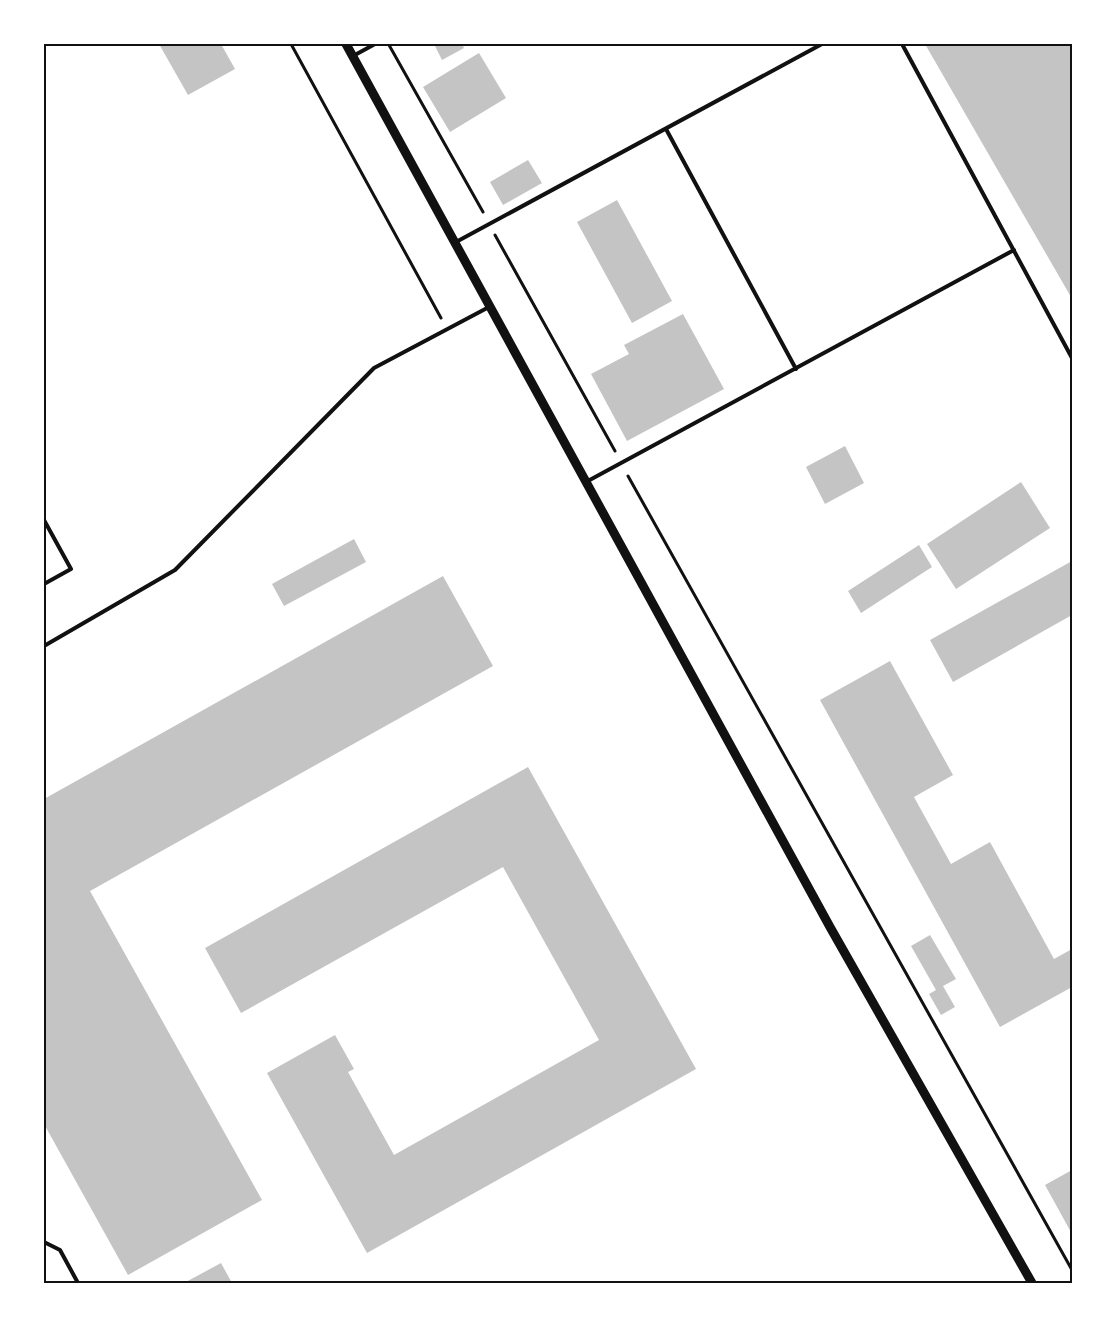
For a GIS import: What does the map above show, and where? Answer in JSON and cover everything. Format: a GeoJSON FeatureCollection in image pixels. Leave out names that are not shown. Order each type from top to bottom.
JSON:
{"type":"FeatureCollection","features":[{"type":"Feature","properties":{"kind":"street"},"geometry":{"type":"LineString","coordinates":[[346,44],[830,927],[1032,1283]]}},
{"type":"Feature","properties":{"kind":"lane"},"geometry":{"type":"LineString","coordinates":[[353,56],[375,44]]}},
{"type":"Feature","properties":{"kind":"lane"},"geometry":{"type":"LineString","coordinates":[[456,242],[822,44]]}},
{"type":"Feature","properties":{"kind":"lane"},"geometry":{"type":"LineString","coordinates":[[902,44],[1072,358]]}},
{"type":"Feature","properties":{"kind":"lane"},"geometry":{"type":"LineString","coordinates":[[666,129],[796,369]]}},
{"type":"Feature","properties":{"kind":"lane"},"geometry":{"type":"LineString","coordinates":[[586,482],[1014,250]]}},
{"type":"Feature","properties":{"kind":"lane"},"geometry":{"type":"LineString","coordinates":[[44,646],[175,570],[374,368],[490,307]]}},
{"type":"Feature","properties":{"kind":"lane"},"geometry":{"type":"LineString","coordinates":[[44,520],[71,569],[44,584]]}},
{"type":"Feature","properties":{"kind":"lane"},"geometry":{"type":"LineString","coordinates":[[44,1242],[60,1250],[78,1283]]}},
{"type":"Feature","properties":{"kind":"path"},"geometry":{"type":"LineString","coordinates":[[291,44],[447,329]]}},
{"type":"Feature","properties":{"kind":"path"},"geometry":{"type":"LineString","coordinates":[[388,44],[1072,1270]]}},
{"type":"Feature","properties":{"kind":"building"},"geometry":{"type":"Polygon","coordinates":[[[159,44],[221,44],[235,69],[188,95],[159,44]]]}},
{"type":"Feature","properties":{"kind":"building"},"geometry":{"type":"Polygon","coordinates":[[[434,44],[462,44],[464,48],[442,60],[434,44]]]}},
{"type":"Feature","properties":{"kind":"building"},"geometry":{"type":"Polygon","coordinates":[[[925,44],[1072,44],[1071,297],[925,44]]]}},
{"type":"Feature","properties":{"kind":"building"},"geometry":{"type":"Polygon","coordinates":[[[479,53],[506,98],[450,132],[423,87],[479,53]]]}},
{"type":"Feature","properties":{"kind":"building"},"geometry":{"type":"Polygon","coordinates":[[[528,160],[542,183],[503,205],[490,182],[528,160]]]}},
{"type":"Feature","properties":{"kind":"building"},"geometry":{"type":"Polygon","coordinates":[[[617,200],[672,301],[632,323],[577,222],[617,200]]]}},
{"type":"Feature","properties":{"kind":"building"},"geometry":{"type":"Polygon","coordinates":[[[683,314],[724,389],[627,441],[591,374],[629,354],[624,345],[683,314]]]}},
{"type":"Feature","properties":{"kind":"building"},"geometry":{"type":"Polygon","coordinates":[[[845,446],[864,483],[825,504],[806,467],[845,446]]]}},
{"type":"Feature","properties":{"kind":"building"},"geometry":{"type":"Polygon","coordinates":[[[1021,482],[1050,528],[956,589],[927,544],[1021,482]]]}},
{"type":"Feature","properties":{"kind":"building"},"geometry":{"type":"Polygon","coordinates":[[[354,539],[366,562],[284,606],[272,584],[354,539]]]}},
{"type":"Feature","properties":{"kind":"building"},"geometry":{"type":"Polygon","coordinates":[[[919,545],[932,567],[861,613],[848,591],[919,545]]]}},
{"type":"Feature","properties":{"kind":"building"},"geometry":{"type":"Polygon","coordinates":[[[1072,561],[1072,615],[953,682],[930,640],[1072,561]]]}},
{"type":"Feature","properties":{"kind":"building"},"geometry":{"type":"Polygon","coordinates":[[[443,576],[493,666],[90,891],[262,1200],[128,1275],[44,1124],[44,799],[443,576]]]}},
{"type":"Feature","properties":{"kind":"building"},"geometry":{"type":"Polygon","coordinates":[[[890,661],[953,775],[914,797],[951,864],[990,842],[1054,959],[1072,949],[1072,987],[1000,1027],[820,700],[890,661]]]}},
{"type":"Feature","properties":{"kind":"building"},"geometry":{"type":"Polygon","coordinates":[[[528,767],[696,1069],[367,1253],[267,1073],[335,1035],[354,1069],[348,1072],[394,1155],[599,1040],[503,867],[241,1013],[205,948],[528,767]]]}},
{"type":"Feature","properties":{"kind":"building"},"geometry":{"type":"Polygon","coordinates":[[[930,935],[956,979],[943,986],[955,1007],[941,1015],[929,994],[936,990],[911,946],[930,935]]]}},
{"type":"Feature","properties":{"kind":"building"},"geometry":{"type":"Polygon","coordinates":[[[1072,1170],[1072,1234],[1045,1185],[1072,1170]]]}},
{"type":"Feature","properties":{"kind":"building"},"geometry":{"type":"Polygon","coordinates":[[[221,1263],[232,1283],[184,1283],[221,1263]]]}}]}
